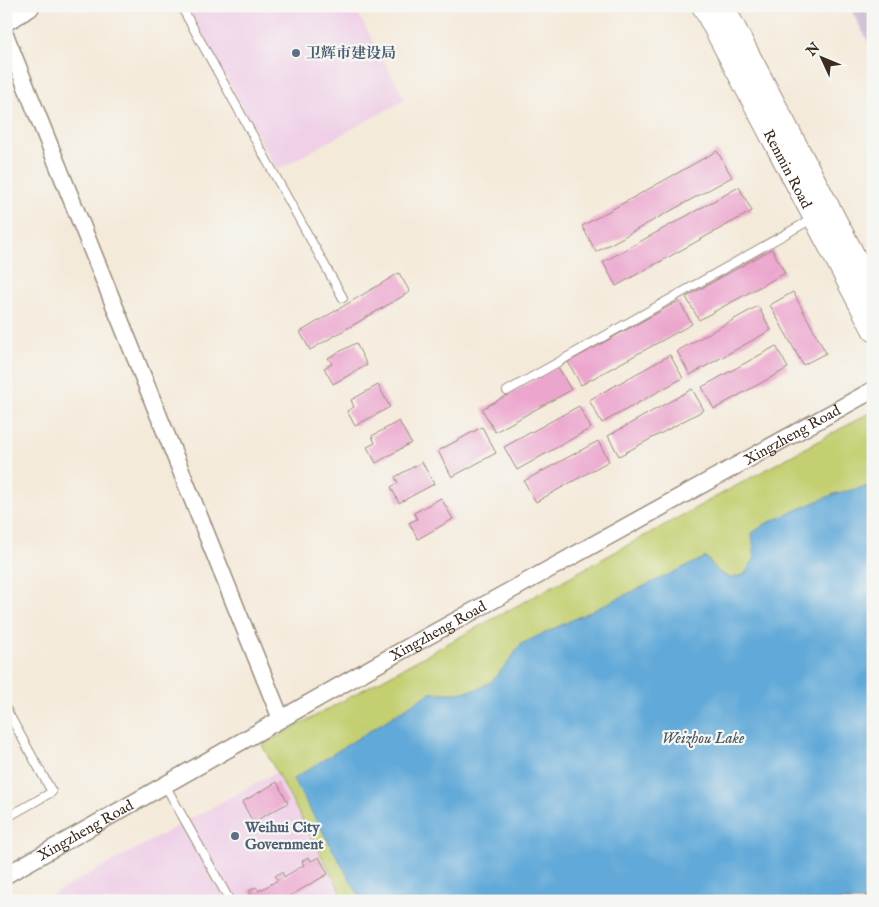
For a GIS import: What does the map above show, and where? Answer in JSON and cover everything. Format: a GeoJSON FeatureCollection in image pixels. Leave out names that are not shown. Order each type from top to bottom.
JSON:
{"type":"FeatureCollection","features":[{"type":"Feature","properties":{"kind":"main road"},"geometry":{"type":"LineString","coordinates":[[6,18],[28,6]]}},
{"type":"Feature","properties":{"kind":"street","name":"Renmin Road"},"geometry":{"type":"LineString","coordinates":[[702,6],[873,331]]}},
{"type":"Feature","properties":{"kind":"street","name":"Renmin Road"},"geometry":{"type":"LineString","coordinates":[[724,6],[873,290]]}},
{"type":"Feature","properties":{"kind":"street"},"geometry":{"type":"LineString","coordinates":[[6,37],[281,719]]}},
{"type":"Feature","properties":{"kind":"street","name":"Xingzheng Road"},"geometry":{"type":"LineString","coordinates":[[6,875],[403,650],[873,390]]}},
{"type":"Feature","properties":{"kind":"lane"},"geometry":{"type":"LineString","coordinates":[[182,6],[343,298]]}},
{"type":"Feature","properties":{"kind":"lane"},"geometry":{"type":"LineString","coordinates":[[507,391],[814,218]]}},
{"type":"Feature","properties":{"kind":"lane"},"geometry":{"type":"LineString","coordinates":[[6,709],[52,792],[6,818]]}},
{"type":"Feature","properties":{"kind":"lane"},"geometry":{"type":"LineString","coordinates":[[165,785],[230,901]]}},
{"type":"Feature","properties":{"kind":"path"},"geometry":{"type":"LineString","coordinates":[[859,901],[873,893]]}},
{"type":"Feature","properties":{"kind":"shaded area","name":"卫辉市建设局"},"geometry":{"type":"Polygon","coordinates":[[[187,6],[354,6],[405,100],[277,170],[187,6]]]}},
{"type":"Feature","properties":{"kind":"shaded area"},"geometry":{"type":"Polygon","coordinates":[[[849,6],[873,6],[873,51],[849,6]]]}},
{"type":"Feature","properties":{"kind":"shaded area","name":"Weihui City Government"},"geometry":{"type":"Polygon","coordinates":[[[277,772],[346,901],[40,901],[277,772]]]}},
{"type":"Feature","properties":{"kind":"green space","name":"Weizhou Lake"},"geometry":{"type":"Polygon","coordinates":[[[873,411],[873,901],[346,901],[262,745],[873,411]]]}},
{"type":"Feature","properties":{"kind":"water","name":"Weizhou Lake"},"geometry":{"type":"Polygon","coordinates":[[[873,485],[873,901],[362,901],[293,779],[430,693],[459,693],[478,689],[492,681],[521,644],[706,557],[719,572],[731,578],[745,574],[755,558],[752,533],[767,523],[834,494],[873,485]]]}},
{"type":"Feature","properties":{"kind":"building"},"geometry":{"type":"Polygon","coordinates":[[[717,151],[732,177],[596,252],[582,226],[717,151]]]}},
{"type":"Feature","properties":{"kind":"building"},"geometry":{"type":"Polygon","coordinates":[[[739,187],[752,211],[616,286],[603,262],[739,187]]]}},
{"type":"Feature","properties":{"kind":"building"},"geometry":{"type":"Polygon","coordinates":[[[772,249],[785,273],[699,320],[686,297],[772,249]]]}},
{"type":"Feature","properties":{"kind":"building"},"geometry":{"type":"Polygon","coordinates":[[[399,273],[410,292],[310,350],[300,332],[399,273]]]}},
{"type":"Feature","properties":{"kind":"building"},"geometry":{"type":"Polygon","coordinates":[[[793,292],[826,353],[803,365],[770,305],[793,292]]]}},
{"type":"Feature","properties":{"kind":"building"},"geometry":{"type":"Polygon","coordinates":[[[679,301],[692,324],[581,385],[568,362],[679,301]]]}},
{"type":"Feature","properties":{"kind":"building"},"geometry":{"type":"Polygon","coordinates":[[[758,306],[771,330],[690,375],[677,351],[758,306]]]}},
{"type":"Feature","properties":{"kind":"building"},"geometry":{"type":"Polygon","coordinates":[[[356,343],[367,365],[333,384],[324,368],[332,364],[328,358],[356,343]]]}},
{"type":"Feature","properties":{"kind":"building"},"geometry":{"type":"Polygon","coordinates":[[[776,346],[788,368],[714,409],[702,387],[776,346]]]}},
{"type":"Feature","properties":{"kind":"building"},"geometry":{"type":"Polygon","coordinates":[[[670,355],[683,378],[602,423],[589,400],[670,355]]]}},
{"type":"Feature","properties":{"kind":"building"},"geometry":{"type":"Polygon","coordinates":[[[558,367],[571,390],[495,432],[482,409],[558,367]]]}},
{"type":"Feature","properties":{"kind":"building"},"geometry":{"type":"Polygon","coordinates":[[[378,385],[390,407],[355,426],[347,411],[354,407],[351,400],[378,385]]]}},
{"type":"Feature","properties":{"kind":"building"},"geometry":{"type":"Polygon","coordinates":[[[692,389],[704,410],[619,456],[608,436],[692,389]]]}},
{"type":"Feature","properties":{"kind":"building"},"geometry":{"type":"Polygon","coordinates":[[[579,406],[591,428],[517,470],[504,447],[579,406]]]}},
{"type":"Feature","properties":{"kind":"building"},"geometry":{"type":"Polygon","coordinates":[[[399,421],[411,443],[376,463],[367,447],[375,443],[372,436],[399,421]]]}},
{"type":"Feature","properties":{"kind":"building"},"geometry":{"type":"Polygon","coordinates":[[[482,427],[496,453],[452,477],[438,451],[482,427]]]}},
{"type":"Feature","properties":{"kind":"building"},"geometry":{"type":"Polygon","coordinates":[[[598,441],[609,461],[536,502],[524,481],[598,441]]]}},
{"type":"Feature","properties":{"kind":"building"},"geometry":{"type":"Polygon","coordinates":[[[422,462],[434,484],[399,503],[391,487],[398,483],[395,477],[422,462]]]}},
{"type":"Feature","properties":{"kind":"building"},"geometry":{"type":"Polygon","coordinates":[[[441,498],[453,519],[418,539],[409,523],[417,519],[414,513],[441,498]]]}},
{"type":"Feature","properties":{"kind":"building"},"geometry":{"type":"Polygon","coordinates":[[[277,782],[288,803],[253,822],[242,802],[277,782]]]}},
{"type":"Feature","properties":{"kind":"building"},"geometry":{"type":"Polygon","coordinates":[[[309,857],[311,861],[319,857],[328,874],[281,901],[242,901],[252,895],[249,891],[256,887],[259,891],[278,880],[275,876],[282,872],[284,877],[304,865],[302,861],[309,857]]]}},
{"type":"Feature","properties":{"kind":"place","name":"卫辉市建设局"},"geometry":{"type":"Point","coordinates":[296,53]}},
{"type":"Feature","properties":{"kind":"place","name":"Weihui City Government"},"geometry":{"type":"Point","coordinates":[235,836]}}]}
